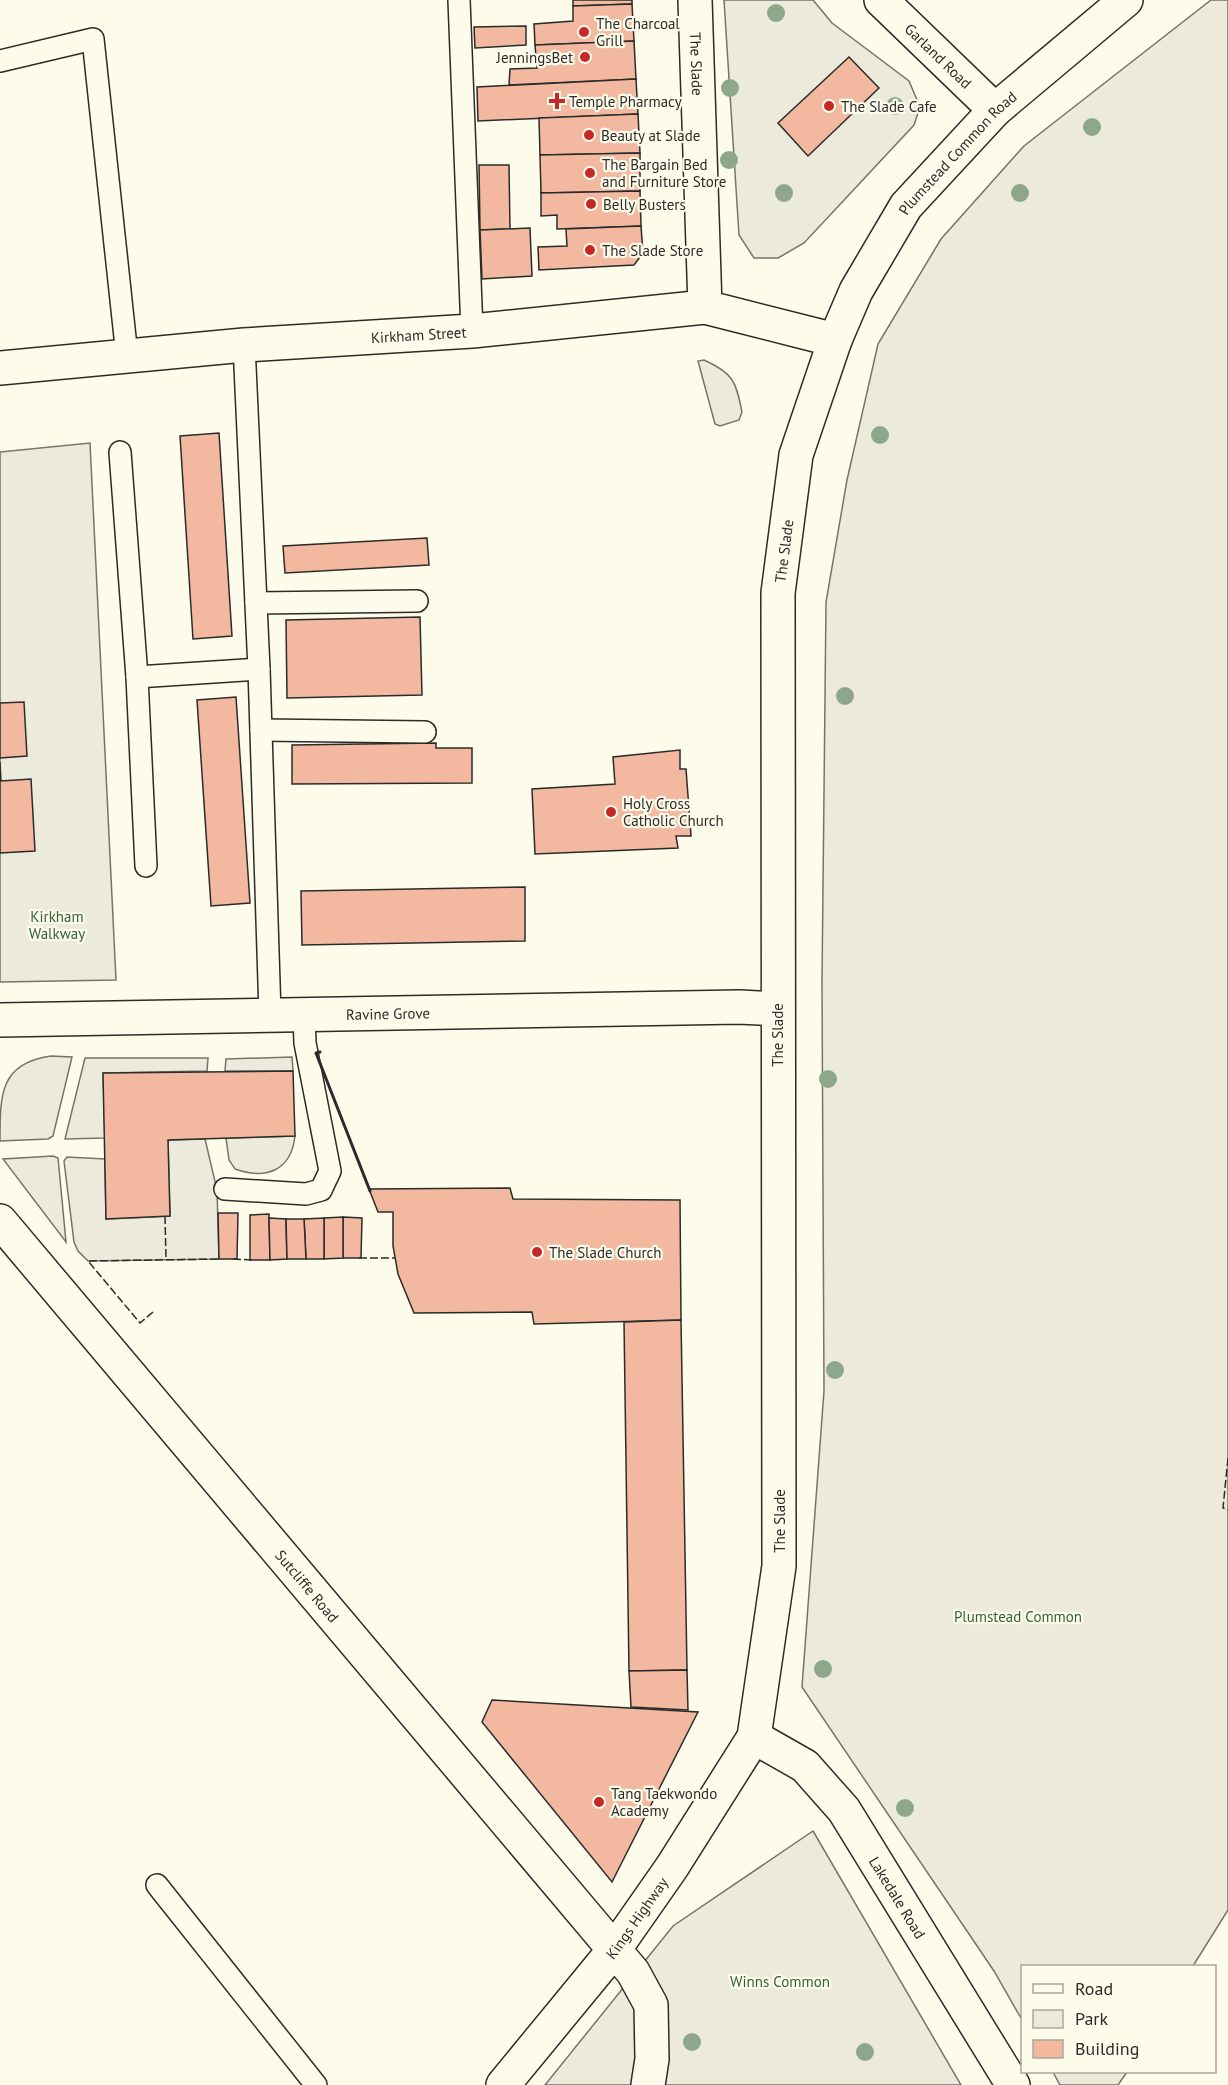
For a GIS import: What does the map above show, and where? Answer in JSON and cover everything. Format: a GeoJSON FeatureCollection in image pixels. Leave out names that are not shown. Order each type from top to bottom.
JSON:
{"type":"FeatureCollection","features":[{"type":"Feature","properties":{"kind":"street","name":"The Slade"},"geometry":{"type":"LineString","coordinates":[[695,0],[705,308]]}},
{"type":"Feature","properties":{"kind":"street","name":"Garland Road"},"geometry":{"type":"LineString","coordinates":[[881,0],[995,110]]}},
{"type":"Feature","properties":{"kind":"street","name":"Plumstead Common Road"},"geometry":{"type":"LineString","coordinates":[[835,340],[856,291],[906,206],[995,110],[1126,0]]}},
{"type":"Feature","properties":{"kind":"street","name":"Kirkham Street"},"geometry":{"type":"LineString","coordinates":[[0,368],[244,345],[472,331],[705,308],[835,340]]}},
{"type":"Feature","properties":{"kind":"street","name":"The Slade"},"geometry":{"type":"LineString","coordinates":[[754,1737],[779,1566],[778,593],[796,455],[835,340]]}},
{"type":"Feature","properties":{"kind":"street","name":"Ravine Grove"},"geometry":{"type":"LineString","coordinates":[[0,1020],[270,1014],[777,1008]]}},
{"type":"Feature","properties":{"kind":"street","name":"Sutcliffe Road"},"geometry":{"type":"LineString","coordinates":[[0,1221],[633,1972],[651,2005],[652,2059],[648,2085]]}},
{"type":"Feature","properties":{"kind":"street","name":"Kings Highway"},"geometry":{"type":"LineString","coordinates":[[503,2085],[614,1950],[672,1867],[754,1737]]}},
{"type":"Feature","properties":{"kind":"street","name":"Lakedale Road"},"geometry":{"type":"LineString","coordinates":[[754,1737],[804,1766],[844,1810],[1013,2085]]}},
{"type":"Feature","properties":{"kind":"lane"},"geometry":{"type":"LineString","coordinates":[[459,0],[472,331]]}},
{"type":"Feature","properties":{"kind":"lane"},"geometry":{"type":"LineString","coordinates":[[0,61],[93,39],[127,356]]}},
{"type":"Feature","properties":{"kind":"lane"},"geometry":{"type":"LineString","coordinates":[[244,345],[259,669],[270,1014]]}},
{"type":"Feature","properties":{"kind":"lane"},"geometry":{"type":"LineString","coordinates":[[120,452],[137,677],[146,866]]}},
{"type":"Feature","properties":{"kind":"lane"},"geometry":{"type":"LineString","coordinates":[[256,603],[417,601]]}},
{"type":"Feature","properties":{"kind":"lane"},"geometry":{"type":"LineString","coordinates":[[137,677],[259,669]]}},
{"type":"Feature","properties":{"kind":"lane"},"geometry":{"type":"LineString","coordinates":[[261,730],[424,732]]}},
{"type":"Feature","properties":{"kind":"lane"},"geometry":{"type":"LineString","coordinates":[[225,1189],[306,1194],[321,1190],[328,1180],[330,1172],[328,1159],[304,1043],[304,1014]]}},
{"type":"Feature","properties":{"kind":"lane"},"geometry":{"type":"LineString","coordinates":[[157,1885],[316,2085]]}},
{"type":"Feature","properties":{"kind":"green space"},"geometry":{"type":"Polygon","coordinates":[[[724,0],[813,0],[832,23],[909,81],[920,107],[914,125],[804,243],[778,258],[754,258],[739,235],[724,0]]]}},
{"type":"Feature","properties":{"kind":"green space","name":"Plumstead Common"},"geometry":{"type":"Polygon","coordinates":[[[1211,0],[1228,0],[1228,1910],[1194,1965],[1021,1965],[1021,2018],[994,1971],[802,1687],[824,1391],[822,983],[826,602],[847,480],[878,344],[941,239],[1024,146],[1211,0]]]}},
{"type":"Feature","properties":{"kind":"green space"},"geometry":{"type":"Polygon","coordinates":[[[704,360],[721,369],[732,379],[742,412],[739,420],[720,426],[715,424],[698,361],[704,360]]]}},
{"type":"Feature","properties":{"kind":"green space","name":"Kirkham Walkway"},"geometry":{"type":"Polygon","coordinates":[[[90,443],[116,980],[0,982],[0,452],[90,443]]]}},
{"type":"Feature","properties":{"kind":"green space"},"geometry":{"type":"Polygon","coordinates":[[[51,1056],[72,1057],[53,1136],[48,1139],[0,1141],[3,1095],[12,1074],[34,1060],[51,1056]]]}},
{"type":"Feature","properties":{"kind":"green space"},"geometry":{"type":"Polygon","coordinates":[[[292,1057],[293,1071],[225,1071],[226,1059],[292,1057]]]}},
{"type":"Feature","properties":{"kind":"green space"},"geometry":{"type":"Polygon","coordinates":[[[85,1058],[208,1058],[207,1071],[103,1073],[105,1138],[65,1139],[85,1058]]]}},
{"type":"Feature","properties":{"kind":"green space"},"geometry":{"type":"Polygon","coordinates":[[[295,1136],[293,1148],[282,1165],[267,1173],[235,1169],[229,1160],[226,1138],[295,1136]]]}},
{"type":"Feature","properties":{"kind":"green space"},"geometry":{"type":"Polygon","coordinates":[[[205,1139],[217,1190],[219,1259],[88,1261],[78,1251],[74,1242],[64,1161],[67,1157],[105,1159],[106,1219],[170,1216],[168,1140],[205,1139]]]}},
{"type":"Feature","properties":{"kind":"green space"},"geometry":{"type":"Polygon","coordinates":[[[53,1156],[58,1158],[66,1242],[3,1159],[53,1156]]]}},
{"type":"Feature","properties":{"kind":"green space","name":"Winns Common"},"geometry":{"type":"Polygon","coordinates":[[[813,1831],[961,2085],[545,2085],[673,1926],[813,1831]]]}},
{"type":"Feature","properties":{"kind":"green space"},"geometry":{"type":"Polygon","coordinates":[[[1054,2073],[1126,2073],[1118,2085],[1060,2085],[1054,2073]]]}},
{"type":"Feature","properties":{"kind":"building"},"geometry":{"type":"Polygon","coordinates":[[[573,0],[632,0],[632,4],[573,6],[573,0]]]}},
{"type":"Feature","properties":{"kind":"building","name":"The Charcoal Grill"},"geometry":{"type":"Polygon","coordinates":[[[632,4],[634,41],[535,45],[534,24],[573,21],[573,6],[632,4]]]}},
{"type":"Feature","properties":{"kind":"building"},"geometry":{"type":"Polygon","coordinates":[[[526,26],[526,45],[475,48],[474,27],[526,26]]]}},
{"type":"Feature","properties":{"kind":"building","name":"JenningsBet"},"geometry":{"type":"Polygon","coordinates":[[[634,41],[636,79],[509,85],[510,69],[537,68],[535,45],[634,41]]]}},
{"type":"Feature","properties":{"kind":"building","name":"The Slade Cafe"},"geometry":{"type":"Polygon","coordinates":[[[849,57],[879,88],[808,156],[778,123],[849,57]]]}},
{"type":"Feature","properties":{"kind":"building","name":"Temple Pharmacy"},"geometry":{"type":"Polygon","coordinates":[[[636,79],[638,114],[478,121],[477,87],[636,79]]]}},
{"type":"Feature","properties":{"kind":"building","name":"Beauty at Slade"},"geometry":{"type":"Polygon","coordinates":[[[638,114],[640,153],[540,155],[539,118],[638,114]]]}},
{"type":"Feature","properties":{"kind":"building","name":"The Bargain Bed and Furniture Store"},"geometry":{"type":"Polygon","coordinates":[[[640,153],[640,191],[541,193],[540,155],[640,153]]]}},
{"type":"Feature","properties":{"kind":"building"},"geometry":{"type":"Polygon","coordinates":[[[479,165],[509,165],[510,229],[480,230],[479,165]]]}},
{"type":"Feature","properties":{"kind":"building","name":"Belly Busters"},"geometry":{"type":"Polygon","coordinates":[[[640,191],[641,226],[557,229],[557,215],[541,216],[541,193],[640,191]]]}},
{"type":"Feature","properties":{"kind":"building","name":"The Slade Store"},"geometry":{"type":"Polygon","coordinates":[[[641,226],[643,253],[634,265],[539,270],[538,247],[567,246],[566,229],[641,226]]]}},
{"type":"Feature","properties":{"kind":"building"},"geometry":{"type":"Polygon","coordinates":[[[530,228],[532,276],[482,279],[480,230],[530,228]]]}},
{"type":"Feature","properties":{"kind":"building"},"geometry":{"type":"Polygon","coordinates":[[[219,433],[232,636],[193,639],[180,436],[219,433]]]}},
{"type":"Feature","properties":{"kind":"building"},"geometry":{"type":"Polygon","coordinates":[[[427,538],[429,565],[285,573],[283,546],[427,538]]]}},
{"type":"Feature","properties":{"kind":"building"},"geometry":{"type":"Polygon","coordinates":[[[420,617],[422,695],[287,698],[286,620],[420,617]]]}},
{"type":"Feature","properties":{"kind":"building"},"geometry":{"type":"Polygon","coordinates":[[[236,697],[250,903],[211,906],[197,700],[236,697]]]}},
{"type":"Feature","properties":{"kind":"building"},"geometry":{"type":"Polygon","coordinates":[[[24,702],[27,756],[0,758],[0,703],[24,702]]]}},
{"type":"Feature","properties":{"kind":"building"},"geometry":{"type":"Polygon","coordinates":[[[436,743],[436,748],[472,748],[472,783],[292,784],[292,745],[436,743]]]}},
{"type":"Feature","properties":{"kind":"building","name":"Holy Cross Catholic Church"},"geometry":{"type":"Polygon","coordinates":[[[680,750],[680,769],[686,769],[691,836],[676,836],[678,848],[535,854],[532,789],[615,784],[613,757],[680,750]]]}},
{"type":"Feature","properties":{"kind":"building"},"geometry":{"type":"Polygon","coordinates":[[[0,762],[1,781],[31,779],[35,851],[0,853],[0,762]]]}},
{"type":"Feature","properties":{"kind":"building"},"geometry":{"type":"Polygon","coordinates":[[[525,887],[525,941],[302,945],[301,891],[525,887]]]}},
{"type":"Feature","properties":{"kind":"building"},"geometry":{"type":"Polygon","coordinates":[[[293,1071],[295,1136],[168,1140],[170,1216],[106,1219],[103,1073],[293,1071]]]}},
{"type":"Feature","properties":{"kind":"building","name":"The Slade Church"},"geometry":{"type":"Polygon","coordinates":[[[510,1188],[513,1199],[680,1200],[681,1320],[534,1324],[532,1312],[414,1313],[398,1274],[393,1246],[393,1212],[378,1212],[369,1189],[510,1188]]]}},
{"type":"Feature","properties":{"kind":"building"},"geometry":{"type":"Polygon","coordinates":[[[218,1213],[238,1213],[237,1259],[219,1259],[218,1213]]]}},
{"type":"Feature","properties":{"kind":"building"},"geometry":{"type":"Polygon","coordinates":[[[269,1214],[270,1260],[250,1260],[250,1215],[269,1214]]]}},
{"type":"Feature","properties":{"kind":"building"},"geometry":{"type":"Polygon","coordinates":[[[343,1217],[362,1218],[361,1258],[343,1258],[343,1217]]]}},
{"type":"Feature","properties":{"kind":"building"},"geometry":{"type":"Polygon","coordinates":[[[343,1217],[343,1258],[324,1259],[324,1218],[343,1217]]]}},
{"type":"Feature","properties":{"kind":"building"},"geometry":{"type":"Polygon","coordinates":[[[269,1218],[286,1219],[287,1259],[270,1260],[269,1218]]]}},
{"type":"Feature","properties":{"kind":"building"},"geometry":{"type":"Polygon","coordinates":[[[324,1218],[324,1259],[306,1259],[304,1219],[324,1218]]]}},
{"type":"Feature","properties":{"kind":"building"},"geometry":{"type":"Polygon","coordinates":[[[286,1219],[304,1219],[306,1259],[287,1259],[286,1219]]]}},
{"type":"Feature","properties":{"kind":"building"},"geometry":{"type":"Polygon","coordinates":[[[681,1320],[687,1670],[629,1671],[624,1322],[681,1320]]]}},
{"type":"Feature","properties":{"kind":"building"},"geometry":{"type":"Polygon","coordinates":[[[687,1670],[688,1710],[631,1707],[629,1671],[687,1670]]]}},
{"type":"Feature","properties":{"kind":"building","name":"Tang Taekwondo Academy"},"geometry":{"type":"Polygon","coordinates":[[[492,1700],[698,1712],[612,1882],[482,1722],[492,1700]]]}},
{"type":"Feature","properties":{"kind":"fence"},"geometry":{"type":"LineString","coordinates":[[165,1216],[166,1259]]}},
{"type":"Feature","properties":{"kind":"fence"},"geometry":{"type":"LineString","coordinates":[[359,1258],[395,1258]]}},
{"type":"Feature","properties":{"kind":"fence"},"geometry":{"type":"LineString","coordinates":[[153,1312],[140,1323],[88,1261],[221,1259]]}},
{"type":"Feature","properties":{"kind":"fence"},"geometry":{"type":"LineString","coordinates":[[233,1259],[254,1260]]}},
{"type":"Feature","properties":{"kind":"fence"},"geometry":{"type":"LineString","coordinates":[[1228,1458],[1223,1508],[1228,1510]]}},
{"type":"Feature","properties":{"kind":"wall"},"geometry":{"type":"LineString","coordinates":[[320,1052],[316,1053],[370,1191]]}},
{"type":"Feature","properties":{"kind":"place","name":"The Charcoal Grill"},"geometry":{"type":"Point","coordinates":[584,32]}},
{"type":"Feature","properties":{"kind":"place","name":"JenningsBet"},"geometry":{"type":"Point","coordinates":[585,57]}},
{"type":"Feature","properties":{"kind":"place","name":"Temple Pharmacy"},"geometry":{"type":"Point","coordinates":[557,101]}},
{"type":"Feature","properties":{"kind":"place","name":"The Slade Cafe"},"geometry":{"type":"Point","coordinates":[829,106]}},
{"type":"Feature","properties":{"kind":"place","name":"Beauty at Slade"},"geometry":{"type":"Point","coordinates":[589,135]}},
{"type":"Feature","properties":{"kind":"place","name":"The Bargain Bed and Furniture Store"},"geometry":{"type":"Point","coordinates":[590,173]}},
{"type":"Feature","properties":{"kind":"place","name":"Belly Busters"},"geometry":{"type":"Point","coordinates":[591,204]}},
{"type":"Feature","properties":{"kind":"place","name":"The Slade Store"},"geometry":{"type":"Point","coordinates":[590,250]}},
{"type":"Feature","properties":{"kind":"place","name":"Holy Cross Catholic Church"},"geometry":{"type":"Point","coordinates":[611,812]}},
{"type":"Feature","properties":{"kind":"place","name":"The Slade Church"},"geometry":{"type":"Point","coordinates":[537,1252]}},
{"type":"Feature","properties":{"kind":"place","name":"Tang Taekwondo Academy"},"geometry":{"type":"Point","coordinates":[599,1802]}}]}
